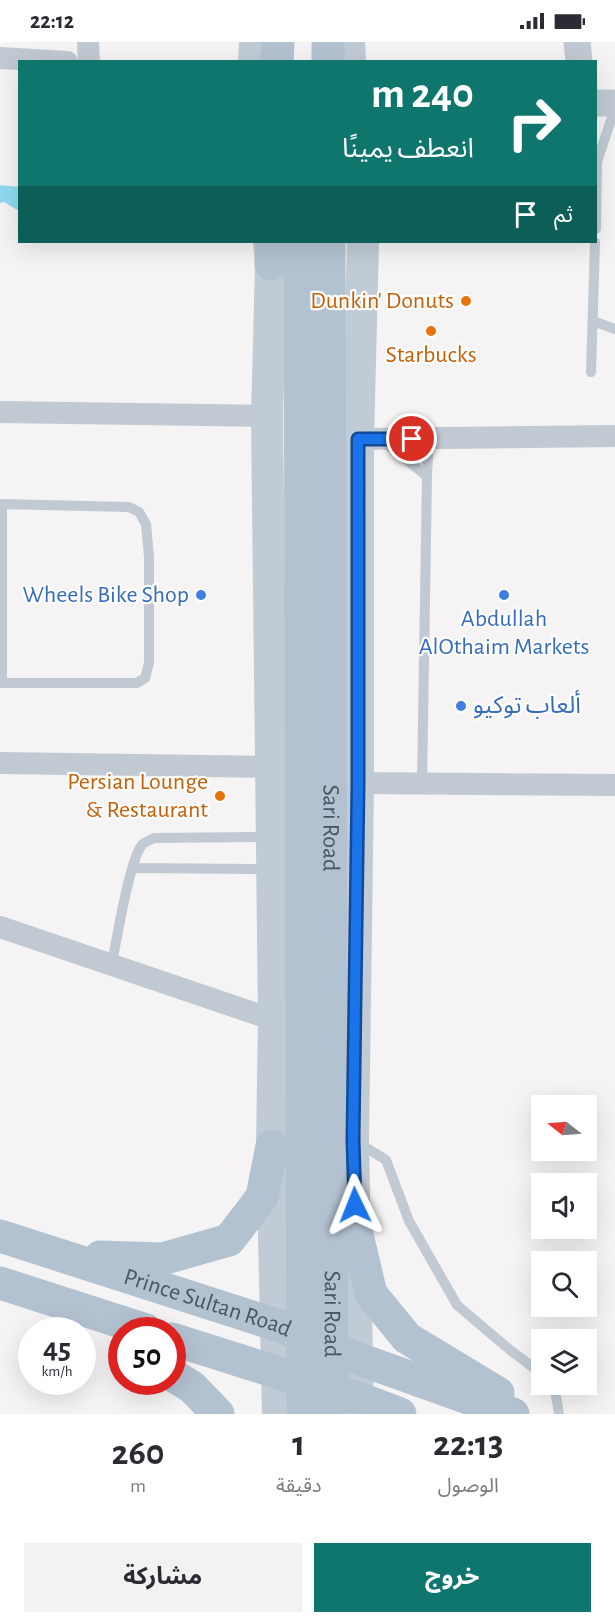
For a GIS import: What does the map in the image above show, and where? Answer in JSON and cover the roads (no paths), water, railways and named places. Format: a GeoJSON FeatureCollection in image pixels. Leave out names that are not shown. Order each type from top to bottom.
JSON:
{"type":"FeatureCollection","features":[{"type":"Feature","properties":{"kind":"main road"},"geometry":{"type":"LineString","coordinates":[[254,60],[255,42]]}},
{"type":"Feature","properties":{"kind":"main road"},"geometry":{"type":"LineString","coordinates":[[277,60],[278,42]]}},
{"type":"Feature","properties":{"kind":"main road"},"geometry":{"type":"LineString","coordinates":[[298,42],[298,60]]}},
{"type":"Feature","properties":{"kind":"main road"},"geometry":{"type":"LineString","coordinates":[[328,42],[328,60]]}},
{"type":"Feature","properties":{"kind":"main road"},"geometry":{"type":"LineString","coordinates":[[349,42],[350,60]]}},
{"type":"Feature","properties":{"kind":"main road"},"geometry":{"type":"LineString","coordinates":[[371,42],[371,60]]}},
{"type":"Feature","properties":{"kind":"main road","name":"Sari Road"},"geometry":{"type":"LineString","coordinates":[[300,243],[303,1414]]}},
{"type":"Feature","properties":{"kind":"main road","name":"Sari Road"},"geometry":{"type":"LineString","coordinates":[[329,243],[349,1409]]}},
{"type":"Feature","properties":{"kind":"main road","name":"Sari Road"},"geometry":{"type":"LineString","coordinates":[[349,1409],[356,1358],[353,1140],[358,783],[369,439],[361,243]]}},
{"type":"Feature","properties":{"kind":"main road"},"geometry":{"type":"LineString","coordinates":[[271,249],[267,416],[274,1020],[272,1146],[278,1414]]}},
{"type":"Feature","properties":{"kind":"main road"},"geometry":{"type":"LineString","coordinates":[[272,1146],[293,1248],[310,1261],[316,1261],[339,1242],[353,1140]]}},
{"type":"Feature","properties":{"kind":"main road"},"geometry":{"type":"LineString","coordinates":[[58,1256],[162,1259],[229,1240],[262,1197],[272,1146]]}},
{"type":"Feature","properties":{"kind":"main road"},"geometry":{"type":"LineString","coordinates":[[355,1226],[371,1294],[407,1338],[533,1414]]}},
{"type":"Feature","properties":{"kind":"main road","name":"Prince Sultan Road"},"geometry":{"type":"LineString","coordinates":[[0,1236],[277,1326],[356,1358],[513,1414]]}},
{"type":"Feature","properties":{"kind":"main road","name":"Prince Sultan Road"},"geometry":{"type":"LineString","coordinates":[[0,1283],[108,1318]]}},
{"type":"Feature","properties":{"kind":"main road"},"geometry":{"type":"LineString","coordinates":[[43,1298],[108,1337]]}},
{"type":"Feature","properties":{"kind":"main road","name":"Prince Sultan Road"},"geometry":{"type":"LineString","coordinates":[[186,1343],[278,1373],[349,1409],[400,1414]]}},
{"type":"Feature","properties":{"kind":"main road"},"geometry":{"type":"LineString","coordinates":[[186,1383],[218,1414]]}},
{"type":"Feature","properties":{"kind":"street"},"geometry":{"type":"LineString","coordinates":[[88,42],[89,60]]}},
{"type":"Feature","properties":{"kind":"street"},"geometry":{"type":"LineString","coordinates":[[577,42],[579,60]]}},
{"type":"Feature","properties":{"kind":"street"},"geometry":{"type":"LineString","coordinates":[[0,58],[34,60]]}},
{"type":"Feature","properties":{"kind":"street"},"geometry":{"type":"LineString","coordinates":[[597,103],[615,103]]}},
{"type":"Feature","properties":{"kind":"street"},"geometry":{"type":"LineString","coordinates":[[0,412],[267,416]]}},
{"type":"Feature","properties":{"kind":"street"},"geometry":{"type":"LineString","coordinates":[[369,439],[615,436]]}},
{"type":"Feature","properties":{"kind":"street"},"geometry":{"type":"LineString","coordinates":[[0,763],[271,766]]}},
{"type":"Feature","properties":{"kind":"street"},"geometry":{"type":"LineString","coordinates":[[358,783],[615,785]]}},
{"type":"Feature","properties":{"kind":"street"},"geometry":{"type":"LineString","coordinates":[[0,927],[274,1020]]}},
{"type":"Feature","properties":{"kind":"lane"},"geometry":{"type":"LineString","coordinates":[[597,159],[615,108]]}},
{"type":"Feature","properties":{"kind":"lane"},"geometry":{"type":"LineString","coordinates":[[591,372],[595,243]]}},
{"type":"Feature","properties":{"kind":"lane"},"geometry":{"type":"LineString","coordinates":[[593,321],[615,329]]}},
{"type":"Feature","properties":{"kind":"lane"},"geometry":{"type":"LineString","coordinates":[[422,784],[429,438]]}},
{"type":"Feature","properties":{"kind":"lane"},"geometry":{"type":"LineString","coordinates":[[369,439],[427,476]]}},
{"type":"Feature","properties":{"kind":"lane"},"geometry":{"type":"LineString","coordinates":[[1,504],[129,507],[139,512],[146,524],[149,569],[149,663],[145,678],[137,683],[1,683],[1,504]]}},
{"type":"Feature","properties":{"kind":"lane"},"geometry":{"type":"LineString","coordinates":[[112,964],[133,868],[142,844],[154,838],[271,837]]}},
{"type":"Feature","properties":{"kind":"lane"},"geometry":{"type":"LineString","coordinates":[[133,868],[271,869]]}},
{"type":"Feature","properties":{"kind":"lane"},"geometry":{"type":"LineString","coordinates":[[353,1140],[386,1160],[409,1221],[457,1305],[531,1366]]}},
{"type":"Feature","properties":{"kind":"lane"},"geometry":{"type":"LineString","coordinates":[[556,1395],[559,1414]]}},
{"type":"Feature","properties":{"kind":"water"},"geometry":{"type":"Polygon","coordinates":[[[0,185],[18,187],[18,210],[4,202],[0,203],[0,185]]]}},
{"type":"Feature","properties":{"kind":"place","name":"Dunkin' Donuts"},"geometry":{"type":"Point","coordinates":[466,301]}},
{"type":"Feature","properties":{"kind":"place","name":"Starbucks"},"geometry":{"type":"Point","coordinates":[431,331]}},
{"type":"Feature","properties":{"kind":"place","name":"Wheels Bike Shop"},"geometry":{"type":"Point","coordinates":[201,595]}},
{"type":"Feature","properties":{"kind":"place","name":"Abdullah AlOthaim Markets"},"geometry":{"type":"Point","coordinates":[504,595]}},
{"type":"Feature","properties":{"kind":"place","name":"ألعاب توكيو"},"geometry":{"type":"Point","coordinates":[461,706]}},
{"type":"Feature","properties":{"kind":"place","name":"Persian Lounge & Restaurant"},"geometry":{"type":"Point","coordinates":[220,796]}}]}
